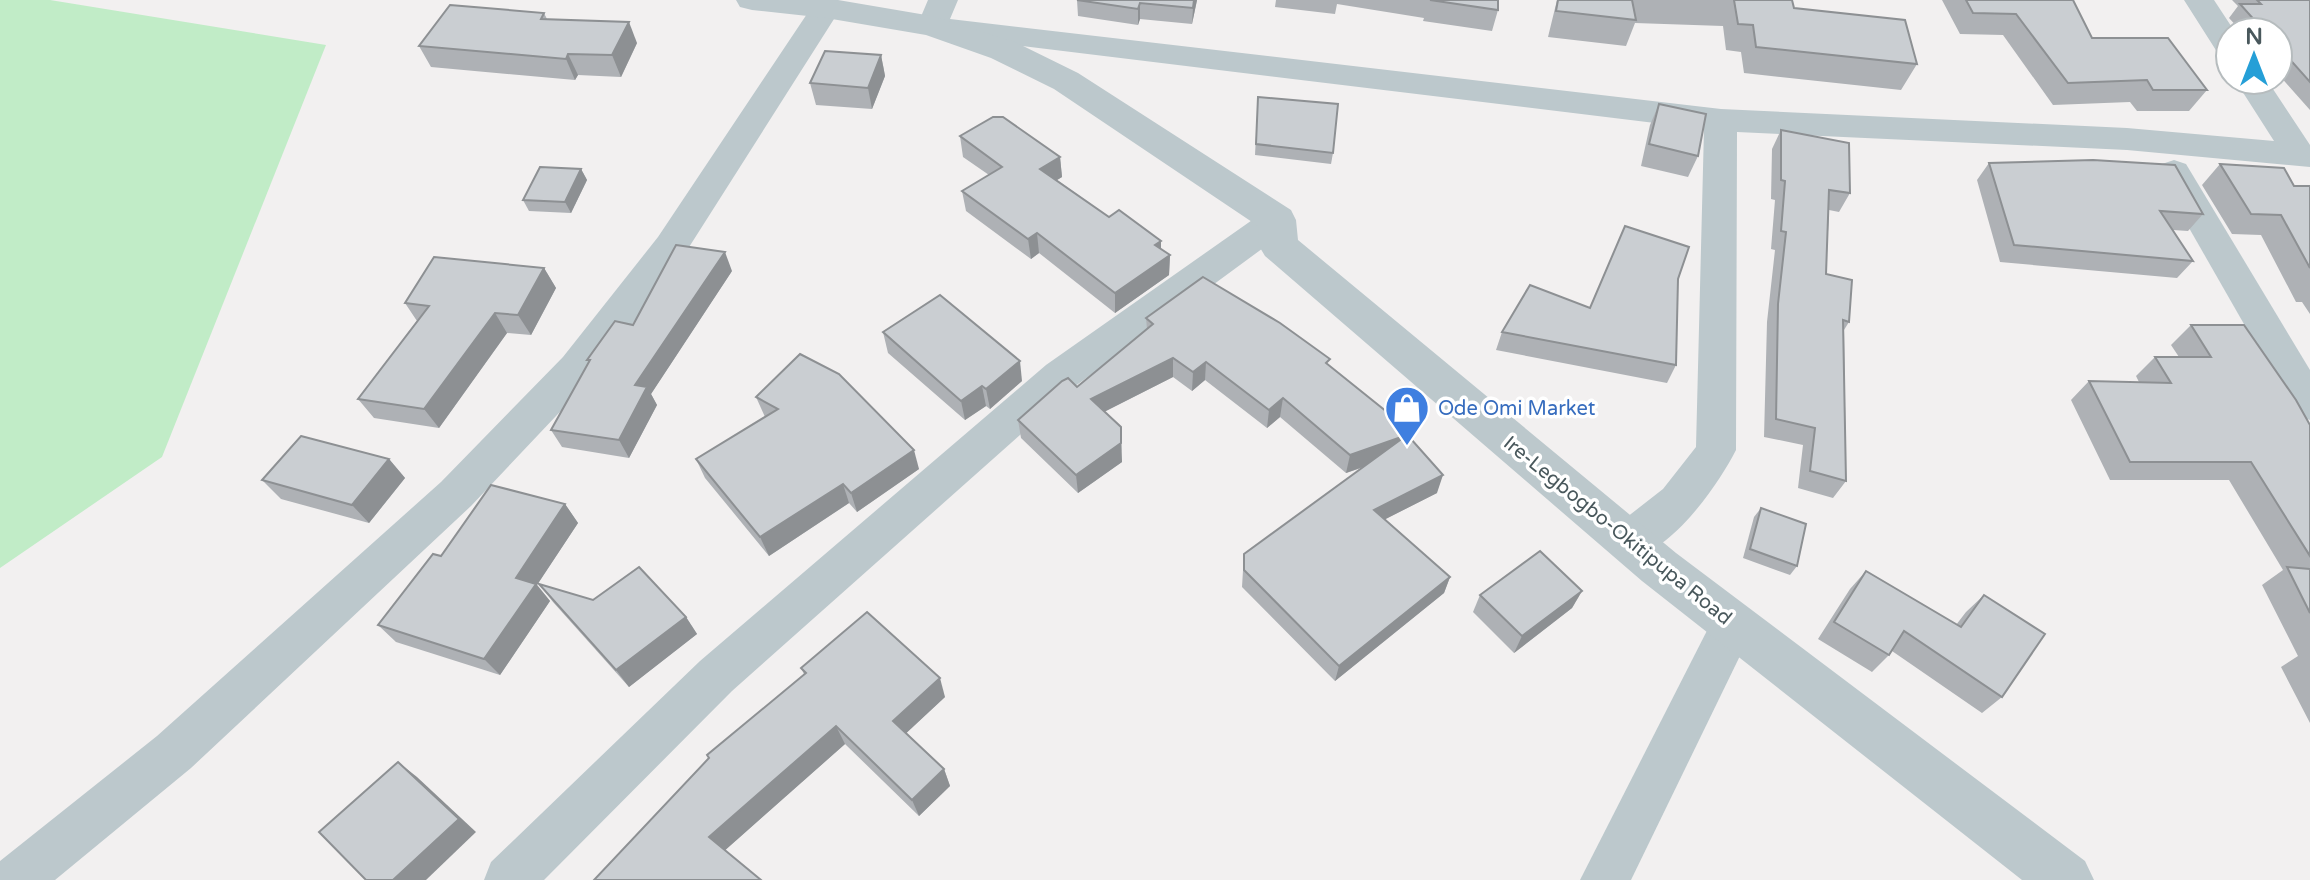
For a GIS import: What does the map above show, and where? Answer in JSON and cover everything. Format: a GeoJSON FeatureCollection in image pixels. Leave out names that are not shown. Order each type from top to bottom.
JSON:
{"type":"FeatureCollection","features":[{"type":"Feature","properties":{"kind":"street"},"geometry":{"type":"LineString","coordinates":[[752,0],[826,8],[937,13],[1721,120],[2127,139],[2305,156]]}},
{"type":"Feature","properties":{"kind":"street"},"geometry":{"type":"LineString","coordinates":[[2199,0],[2214,23]]}},
{"type":"Feature","properties":{"kind":"street"},"geometry":{"type":"LineString","coordinates":[[16,880],[174,752],[456,494],[577,368],[671,246],[826,8]]}},
{"type":"Feature","properties":{"kind":"street"},"geometry":{"type":"LineString","coordinates":[[509,880],[716,676],[1060,376],[1277,220],[1066,81],[937,13]]}},
{"type":"Feature","properties":{"kind":"street"},"geometry":{"type":"LineString","coordinates":[[2262,96],[2305,156]]}},
{"type":"Feature","properties":{"kind":"street"},"geometry":{"type":"LineString","coordinates":[[1628,541],[1657,523],[1688,493],[1716,450],[1721,120]]}},
{"type":"Feature","properties":{"kind":"street"},"geometry":{"type":"LineString","coordinates":[[2158,144],[2310,404]]}},
{"type":"Feature","properties":{"kind":"street","name":"Ire-Legbogbo-Okitipupa Road"},"geometry":{"type":"LineString","coordinates":[[1277,220],[1279,246],[1628,541],[2066,880]]}},
{"type":"Feature","properties":{"kind":"street"},"geometry":{"type":"LineString","coordinates":[[1605,880],[1733,625]]}},
{"type":"Feature","properties":{"kind":"green space"},"geometry":{"type":"Polygon","coordinates":[[[0,0],[50,0],[326,45],[162,457],[0,568],[0,0]]]}},
{"type":"Feature","properties":{"kind":"building"},"geometry":{"type":"Polygon","coordinates":[[[1077,0],[1194,0],[1193,8],[1140,3],[1138,9],[1077,0]]]}},
{"type":"Feature","properties":{"kind":"building"},"geometry":{"type":"Polygon","coordinates":[[[1430,0],[1498,0],[1498,10],[1430,0]]]}},
{"type":"Feature","properties":{"kind":"building"},"geometry":{"type":"Polygon","coordinates":[[[1558,0],[1632,0],[1636,20],[1556,11],[1558,0]]]}},
{"type":"Feature","properties":{"kind":"building"},"geometry":{"type":"Polygon","coordinates":[[[1734,0],[1792,0],[1794,8],[1905,20],[1917,64],[1756,47],[1753,25],[1738,24],[1734,0]]]}},
{"type":"Feature","properties":{"kind":"building"},"geometry":{"type":"Polygon","coordinates":[[[1966,0],[2073,0],[2092,38],[2168,38],[2207,90],[2153,90],[2147,80],[2068,83],[2016,14],[1973,13],[1966,0]]]}},
{"type":"Feature","properties":{"kind":"building"},"geometry":{"type":"Polygon","coordinates":[[[2257,0],[2310,0],[2310,82],[2294,64],[2294,16],[2251,16],[2240,4],[2261,4],[2257,0]]]}},
{"type":"Feature","properties":{"kind":"building"},"geometry":{"type":"Polygon","coordinates":[[[450,5],[544,13],[541,19],[629,22],[612,55],[568,54],[566,59],[419,46],[450,5]]]}},
{"type":"Feature","properties":{"kind":"building"},"geometry":{"type":"Polygon","coordinates":[[[825,51],[881,55],[868,88],[810,83],[825,51]]]}},
{"type":"Feature","properties":{"kind":"building"},"geometry":{"type":"Polygon","coordinates":[[[1258,97],[1338,104],[1333,153],[1256,144],[1258,97]]]}},
{"type":"Feature","properties":{"kind":"building"},"geometry":{"type":"Polygon","coordinates":[[[1659,104],[1706,114],[1698,156],[1649,144],[1659,104]]]}},
{"type":"Feature","properties":{"kind":"building"},"geometry":{"type":"Polygon","coordinates":[[[993,117],[1003,117],[1060,157],[1040,169],[1109,217],[1119,210],[1161,241],[1155,245],[1170,255],[1115,293],[1037,233],[1028,239],[962,191],[1002,167],[960,136],[993,117]]]}},
{"type":"Feature","properties":{"kind":"building"},"geometry":{"type":"Polygon","coordinates":[[[1781,130],[1849,143],[1850,193],[1829,190],[1826,274],[1852,280],[1849,322],[1843,320],[1846,481],[1810,471],[1815,428],[1776,419],[1778,304],[1786,232],[1781,231],[1785,181],[1781,180],[1781,130]]]}},
{"type":"Feature","properties":{"kind":"building"},"geometry":{"type":"Polygon","coordinates":[[[2093,160],[2175,165],[2203,214],[2160,211],[2193,261],[2014,245],[1989,163],[2093,160]]]}},
{"type":"Feature","properties":{"kind":"building"},"geometry":{"type":"Polygon","coordinates":[[[2220,164],[2284,168],[2294,186],[2310,186],[2310,268],[2281,215],[2251,214],[2220,164]]]}},
{"type":"Feature","properties":{"kind":"building"},"geometry":{"type":"Polygon","coordinates":[[[540,167],[581,169],[565,202],[523,200],[540,167]]]}},
{"type":"Feature","properties":{"kind":"building"},"geometry":{"type":"Polygon","coordinates":[[[1625,226],[1689,247],[1678,279],[1676,365],[1502,332],[1530,285],[1590,308],[1625,226]]]}},
{"type":"Feature","properties":{"kind":"building"},"geometry":{"type":"Polygon","coordinates":[[[676,245],[725,252],[635,385],[647,387],[619,440],[551,430],[590,360],[587,360],[615,321],[633,325],[676,245]]]}},
{"type":"Feature","properties":{"kind":"building"},"geometry":{"type":"Polygon","coordinates":[[[434,257],[544,268],[518,315],[495,313],[424,409],[358,399],[429,306],[405,303],[434,257]]]}},
{"type":"Feature","properties":{"kind":"building"},"geometry":{"type":"Polygon","coordinates":[[[1203,277],[1280,323],[1330,359],[1326,363],[1387,412],[1443,475],[1374,510],[1450,577],[1339,666],[1244,570],[1244,554],[1407,435],[1350,455],[1283,398],[1269,410],[1206,362],[1193,372],[1173,358],[1091,399],[1121,427],[1121,443],[1076,475],[1018,420],[1062,381],[1068,378],[1077,387],[1153,324],[1146,318],[1203,277]]]}},
{"type":"Feature","properties":{"kind":"building"},"geometry":{"type":"Polygon","coordinates":[[[940,295],[1020,361],[986,389],[982,386],[961,401],[883,332],[940,295]]]}},
{"type":"Feature","properties":{"kind":"building"},"geometry":{"type":"Polygon","coordinates":[[[2191,325],[2244,325],[2310,425],[2310,556],[2251,462],[2130,462],[2089,381],[2171,383],[2155,357],[2211,357],[2191,325]]]}},
{"type":"Feature","properties":{"kind":"building"},"geometry":{"type":"Polygon","coordinates":[[[800,354],[839,374],[914,450],[851,493],[843,484],[760,537],[696,459],[778,409],[756,397],[800,354]]]}},
{"type":"Feature","properties":{"kind":"building"},"geometry":{"type":"Polygon","coordinates":[[[301,436],[389,459],[352,505],[262,480],[301,436]]]}},
{"type":"Feature","properties":{"kind":"building"},"geometry":{"type":"Polygon","coordinates":[[[491,485],[565,504],[516,578],[536,584],[484,659],[378,625],[433,554],[441,556],[491,485]]]}},
{"type":"Feature","properties":{"kind":"building"},"geometry":{"type":"Polygon","coordinates":[[[1761,508],[1806,524],[1797,566],[1750,549],[1761,508]]]}},
{"type":"Feature","properties":{"kind":"building"},"geometry":{"type":"Polygon","coordinates":[[[1540,551],[1582,591],[1522,636],[1480,595],[1540,551]]]}},
{"type":"Feature","properties":{"kind":"building"},"geometry":{"type":"Polygon","coordinates":[[[639,567],[686,617],[616,670],[539,584],[593,600],[639,567]]]}},
{"type":"Feature","properties":{"kind":"building"},"geometry":{"type":"Polygon","coordinates":[[[2287,567],[2310,569],[2310,613],[2287,567]]]}},
{"type":"Feature","properties":{"kind":"building"},"geometry":{"type":"Polygon","coordinates":[[[1866,571],[1961,627],[1984,595],[2045,634],[2002,697],[1904,631],[1889,655],[1834,622],[1866,571]]]}},
{"type":"Feature","properties":{"kind":"building"},"geometry":{"type":"Polygon","coordinates":[[[867,612],[940,678],[893,721],[944,769],[912,800],[836,726],[709,837],[761,880],[594,880],[709,758],[707,755],[806,673],[801,668],[867,612]]]}},
{"type":"Feature","properties":{"kind":"building"},"geometry":{"type":"Polygon","coordinates":[[[398,762],[459,819],[393,880],[366,880],[319,832],[398,762]]]}},
{"type":"Feature","properties":{"kind":"place","name":"Ode Omi Market"},"geometry":{"type":"Point","coordinates":[1407,447]}}]}
